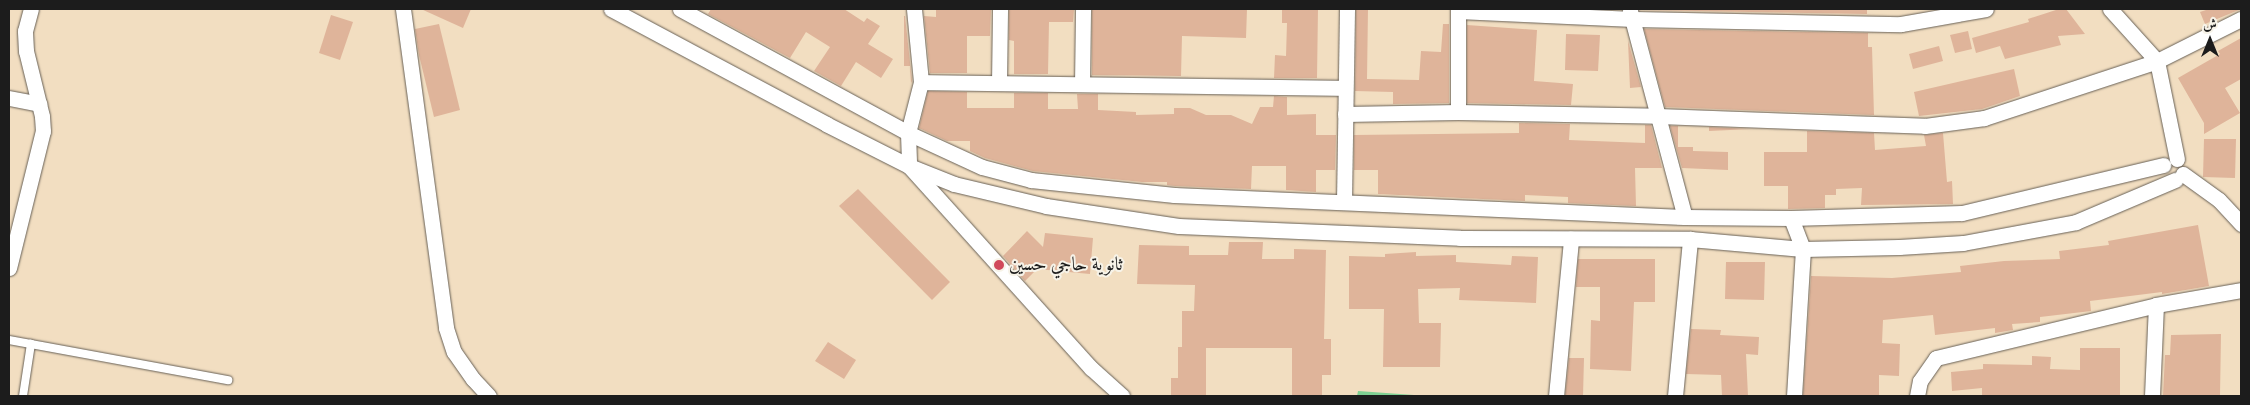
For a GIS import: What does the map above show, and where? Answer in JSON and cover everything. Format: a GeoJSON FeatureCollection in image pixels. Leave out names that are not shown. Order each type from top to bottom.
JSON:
{"type":"FeatureCollection","features":[{"type":"Feature","properties":{"kind":"street"},"geometry":{"type":"LineString","coordinates":[[9,268],[43,131],[39,104],[26,51],[25,31],[30,9]]}},
{"type":"Feature","properties":{"kind":"street"},"geometry":{"type":"LineString","coordinates":[[403,9],[446,328],[454,352],[473,379],[489,396]]}},
{"type":"Feature","properties":{"kind":"street"},"geometry":{"type":"LineString","coordinates":[[611,9],[909,166],[954,184],[1046,206],[1179,226],[1460,238],[1690,239],[1803,250],[1963,243],[2076,222],[2179,177],[2184,166],[2178,159],[2158,62],[2110,9]]}},
{"type":"Feature","properties":{"kind":"street"},"geometry":{"type":"LineString","coordinates":[[682,9],[908,133],[982,167],[1031,180],[1174,195],[1685,217],[1791,218],[1962,213],[2163,166],[2167,160],[2178,159]]}},
{"type":"Feature","properties":{"kind":"street"},"geometry":{"type":"LineString","coordinates":[[1000,9],[1000,83]]}},
{"type":"Feature","properties":{"kind":"street"},"geometry":{"type":"LineString","coordinates":[[1082,84],[1083,9]]}},
{"type":"Feature","properties":{"kind":"street"},"geometry":{"type":"LineString","coordinates":[[1344,201],[1347,9]]}},
{"type":"Feature","properties":{"kind":"street"},"geometry":{"type":"LineString","coordinates":[[1458,112],[1458,10],[1901,24],[1986,9]]}},
{"type":"Feature","properties":{"kind":"street"},"geometry":{"type":"LineString","coordinates":[[912,10],[920,82],[908,133],[909,166],[1091,368],[1122,396]]}},
{"type":"Feature","properties":{"kind":"street"},"geometry":{"type":"LineString","coordinates":[[1631,14],[1685,217]]}},
{"type":"Feature","properties":{"kind":"street"},"geometry":{"type":"LineString","coordinates":[[1345,114],[1458,112],[1658,116],[1925,126],[1984,118],[2158,62],[2241,19]]}},
{"type":"Feature","properties":{"kind":"street"},"geometry":{"type":"LineString","coordinates":[[920,82],[1345,88]]}},
{"type":"Feature","properties":{"kind":"street"},"geometry":{"type":"LineString","coordinates":[[9,98],[39,104]]}},
{"type":"Feature","properties":{"kind":"street"},"geometry":{"type":"LineString","coordinates":[[2163,166],[2165,176],[2179,177],[2219,200],[2241,226]]}},
{"type":"Feature","properties":{"kind":"street"},"geometry":{"type":"LineString","coordinates":[[1791,218],[1803,250],[1794,396]]}},
{"type":"Feature","properties":{"kind":"street"},"geometry":{"type":"LineString","coordinates":[[1556,396],[1571,239]]}},
{"type":"Feature","properties":{"kind":"street"},"geometry":{"type":"LineString","coordinates":[[1675,396],[1690,239]]}},
{"type":"Feature","properties":{"kind":"street"},"geometry":{"type":"LineString","coordinates":[[1917,396],[1920,381],[1936,358],[2156,305],[2241,290]]}},
{"type":"Feature","properties":{"kind":"street"},"geometry":{"type":"LineString","coordinates":[[2152,396],[2156,305]]}},
{"type":"Feature","properties":{"kind":"lane"},"geometry":{"type":"LineString","coordinates":[[9,340],[228,380]]}},
{"type":"Feature","properties":{"kind":"lane"},"geometry":{"type":"LineString","coordinates":[[23,396],[31,344]]}},
{"type":"Feature","properties":{"kind":"green space"},"geometry":{"type":"Polygon","coordinates":[[[1358,391],[1428,396],[1357,396],[1358,391]]]}},
{"type":"Feature","properties":{"kind":"building"},"geometry":{"type":"Polygon","coordinates":[[[421,9],[471,9],[463,28],[421,9]]]}},
{"type":"Feature","properties":{"kind":"building"},"geometry":{"type":"Polygon","coordinates":[[[711,9],[844,9],[864,22],[867,18],[880,26],[868,44],[893,59],[881,78],[856,62],[841,86],[814,71],[830,47],[806,32],[790,58],[708,14],[711,9]]]}},
{"type":"Feature","properties":{"kind":"building"},"geometry":{"type":"Polygon","coordinates":[[[936,9],[991,9],[990,36],[967,36],[967,73],[930,73],[924,16],[936,17],[936,9]]]}},
{"type":"Feature","properties":{"kind":"building"},"geometry":{"type":"Polygon","coordinates":[[[1009,9],[1074,9],[1073,22],[1049,22],[1048,74],[1014,74],[1014,41],[1009,40],[1009,9]]]}},
{"type":"Feature","properties":{"kind":"building"},"geometry":{"type":"Polygon","coordinates":[[[1092,9],[1247,9],[1246,38],[1182,36],[1181,76],[1092,75],[1092,9]]]}},
{"type":"Feature","properties":{"kind":"building"},"geometry":{"type":"Polygon","coordinates":[[[1282,9],[1318,9],[1317,78],[1274,78],[1275,55],[1286,56],[1287,23],[1282,23],[1282,9]]]}},
{"type":"Feature","properties":{"kind":"building"},"geometry":{"type":"Polygon","coordinates":[[[1356,9],[1368,9],[1367,79],[1419,80],[1421,51],[1441,52],[1443,24],[1449,24],[1449,103],[1393,104],[1393,92],[1355,91],[1356,9]]]}},
{"type":"Feature","properties":{"kind":"building"},"geometry":{"type":"Polygon","coordinates":[[[1867,9],[1867,14],[1639,10],[1867,9]]]}},
{"type":"Feature","properties":{"kind":"building"},"geometry":{"type":"Polygon","coordinates":[[[2059,9],[2066,9],[2085,34],[2058,36],[2061,45],[2005,59],[2000,46],[1976,53],[1972,38],[2029,22],[2028,19],[2059,9]]]}},
{"type":"Feature","properties":{"kind":"building"},"geometry":{"type":"Polygon","coordinates":[[[2209,9],[2241,9],[2205,24],[2200,12],[2209,9]]]}},
{"type":"Feature","properties":{"kind":"building"},"geometry":{"type":"Polygon","coordinates":[[[331,15],[353,22],[340,60],[319,53],[331,15]]]}},
{"type":"Feature","properties":{"kind":"building"},"geometry":{"type":"Polygon","coordinates":[[[904,16],[912,81],[911,83],[910,66],[904,66],[904,16]]]}},
{"type":"Feature","properties":{"kind":"building"},"geometry":{"type":"Polygon","coordinates":[[[439,24],[460,110],[434,117],[419,55],[415,29],[439,24]]]}},
{"type":"Feature","properties":{"kind":"building"},"geometry":{"type":"Polygon","coordinates":[[[1467,25],[1537,30],[1534,81],[1573,84],[1571,105],[1467,103],[1467,25]]]}},
{"type":"Feature","properties":{"kind":"building"},"geometry":{"type":"Polygon","coordinates":[[[1644,29],[1868,33],[1868,47],[1872,47],[1874,115],[1665,107],[1644,29]]]}},
{"type":"Feature","properties":{"kind":"building"},"geometry":{"type":"Polygon","coordinates":[[[1968,31],[1972,49],[1955,53],[1950,35],[1968,31]]]}},
{"type":"Feature","properties":{"kind":"building"},"geometry":{"type":"Polygon","coordinates":[[[1566,34],[1600,35],[1598,71],[1565,70],[1566,34]]]}},
{"type":"Feature","properties":{"kind":"building"},"geometry":{"type":"Polygon","coordinates":[[[2241,38],[2241,79],[2225,88],[2240,113],[2204,134],[2204,123],[2178,78],[2220,54],[2218,51],[2241,38]]]}},
{"type":"Feature","properties":{"kind":"building"},"geometry":{"type":"Polygon","coordinates":[[[1628,41],[1641,87],[1630,88],[1628,41]]]}},
{"type":"Feature","properties":{"kind":"building"},"geometry":{"type":"Polygon","coordinates":[[[1939,46],[1943,61],[1913,69],[1909,54],[1939,46]]]}},
{"type":"Feature","properties":{"kind":"building"},"geometry":{"type":"Polygon","coordinates":[[[2014,69],[2020,96],[1982,109],[1919,116],[1914,92],[2014,69]]]}},
{"type":"Feature","properties":{"kind":"building"},"geometry":{"type":"Polygon","coordinates":[[[928,91],[967,92],[967,108],[1014,108],[1014,93],[1048,93],[1048,109],[1078,109],[1077,94],[1098,94],[1098,110],[1136,112],[1136,115],[1174,114],[1174,108],[1190,108],[1206,115],[1231,115],[1252,124],[1260,107],[1273,107],[1274,96],[1287,97],[1287,115],[1316,114],[1316,135],[1336,135],[1335,170],[1316,170],[1316,192],[1286,190],[1286,166],[1252,166],[1251,189],[1175,186],[1167,185],[1167,182],[1142,182],[1033,171],[985,158],[970,151],[970,141],[947,141],[919,128],[928,91]]]}},
{"type":"Feature","properties":{"kind":"building"},"geometry":{"type":"Polygon","coordinates":[[[1519,123],[1570,124],[1569,140],[1645,143],[1645,125],[1651,125],[1662,168],[1635,168],[1636,206],[1568,203],[1568,197],[1525,195],[1525,201],[1378,194],[1378,170],[1354,170],[1354,135],[1519,133],[1519,123]]]}},
{"type":"Feature","properties":{"kind":"building"},"geometry":{"type":"Polygon","coordinates":[[[1670,126],[1678,126],[1678,147],[1693,147],[1693,151],[1728,152],[1728,170],[1682,168],[1670,126]]]}},
{"type":"Feature","properties":{"kind":"building"},"geometry":{"type":"Polygon","coordinates":[[[1709,127],[1751,129],[1709,131],[1709,127]]]}},
{"type":"Feature","properties":{"kind":"building"},"geometry":{"type":"Polygon","coordinates":[[[1807,131],[1874,133],[1875,150],[1926,146],[1924,135],[1943,133],[1947,182],[1952,181],[1953,204],[1861,205],[1862,188],[1836,189],[1836,195],[1825,195],[1825,208],[1788,209],[1788,186],[1764,186],[1764,152],[1807,152],[1807,131]]]}},
{"type":"Feature","properties":{"kind":"building"},"geometry":{"type":"Polygon","coordinates":[[[2204,139],[2236,139],[2235,178],[2203,177],[2204,139]]]}},
{"type":"Feature","properties":{"kind":"building"},"geometry":{"type":"Polygon","coordinates":[[[858,189],[950,282],[932,300],[839,206],[858,189]]]}},
{"type":"Feature","properties":{"kind":"building"},"geometry":{"type":"Polygon","coordinates":[[[2198,225],[2209,286],[2162,294],[2162,292],[2090,301],[2091,311],[2040,317],[2040,322],[2012,324],[2013,330],[1995,333],[1995,328],[1935,335],[1933,315],[1883,320],[1882,343],[1900,344],[1899,376],[1879,375],[1879,396],[1803,396],[1811,276],[1892,278],[1961,272],[1960,266],[2004,261],[2060,259],[2059,251],[2109,245],[2108,241],[2198,225]]]}},
{"type":"Feature","properties":{"kind":"building"},"geometry":{"type":"Polygon","coordinates":[[[1027,231],[1043,247],[1045,233],[1093,238],[1090,274],[1037,269],[1025,281],[1003,256],[1027,231]]]}},
{"type":"Feature","properties":{"kind":"building"},"geometry":{"type":"Polygon","coordinates":[[[1229,242],[1263,242],[1262,259],[1294,259],[1294,249],[1326,250],[1324,339],[1331,339],[1331,375],[1322,375],[1322,396],[1292,396],[1292,348],[1206,348],[1206,396],[1171,396],[1171,378],[1178,378],[1178,347],[1182,347],[1182,311],[1194,311],[1195,285],[1137,284],[1139,245],[1189,246],[1189,255],[1228,255],[1229,242]]]}},
{"type":"Feature","properties":{"kind":"building"},"geometry":{"type":"Polygon","coordinates":[[[1416,252],[1416,256],[1456,255],[1456,262],[1511,265],[1512,256],[1538,257],[1536,303],[1459,300],[1460,288],[1418,289],[1419,323],[1441,323],[1440,367],[1383,367],[1384,309],[1349,309],[1349,256],[1385,257],[1385,254],[1416,252]]]}},
{"type":"Feature","properties":{"kind":"building"},"geometry":{"type":"Polygon","coordinates":[[[1578,259],[1655,259],[1655,302],[1634,302],[1631,371],[1590,369],[1591,320],[1600,321],[1600,287],[1576,287],[1578,259]]]}},
{"type":"Feature","properties":{"kind":"building"},"geometry":{"type":"Polygon","coordinates":[[[1726,262],[1765,262],[1764,300],[1725,299],[1726,262]]]}},
{"type":"Feature","properties":{"kind":"building"},"geometry":{"type":"Polygon","coordinates":[[[1691,329],[1721,330],[1720,335],[1759,337],[1758,355],[1746,354],[1748,396],[1722,396],[1721,375],[1686,374],[1691,329]]]}},
{"type":"Feature","properties":{"kind":"building"},"geometry":{"type":"Polygon","coordinates":[[[2221,334],[2220,396],[2163,396],[2165,355],[2170,355],[2171,335],[2221,334]]]}},
{"type":"Feature","properties":{"kind":"building"},"geometry":{"type":"Polygon","coordinates":[[[828,342],[856,360],[844,379],[815,361],[828,342]]]}},
{"type":"Feature","properties":{"kind":"building"},"geometry":{"type":"Polygon","coordinates":[[[2080,348],[2120,348],[2120,396],[1982,396],[1982,388],[1952,391],[1951,372],[1983,369],[1983,364],[2032,365],[2032,356],[2051,357],[2050,369],[2080,370],[2080,348]]]}},
{"type":"Feature","properties":{"kind":"building"},"geometry":{"type":"Polygon","coordinates":[[[1569,358],[1584,358],[1583,396],[1565,396],[1569,358]]]}},
{"type":"Feature","properties":{"kind":"place","name":"ثانوية حاجي حسين"},"geometry":{"type":"Point","coordinates":[999,265]}}]}
